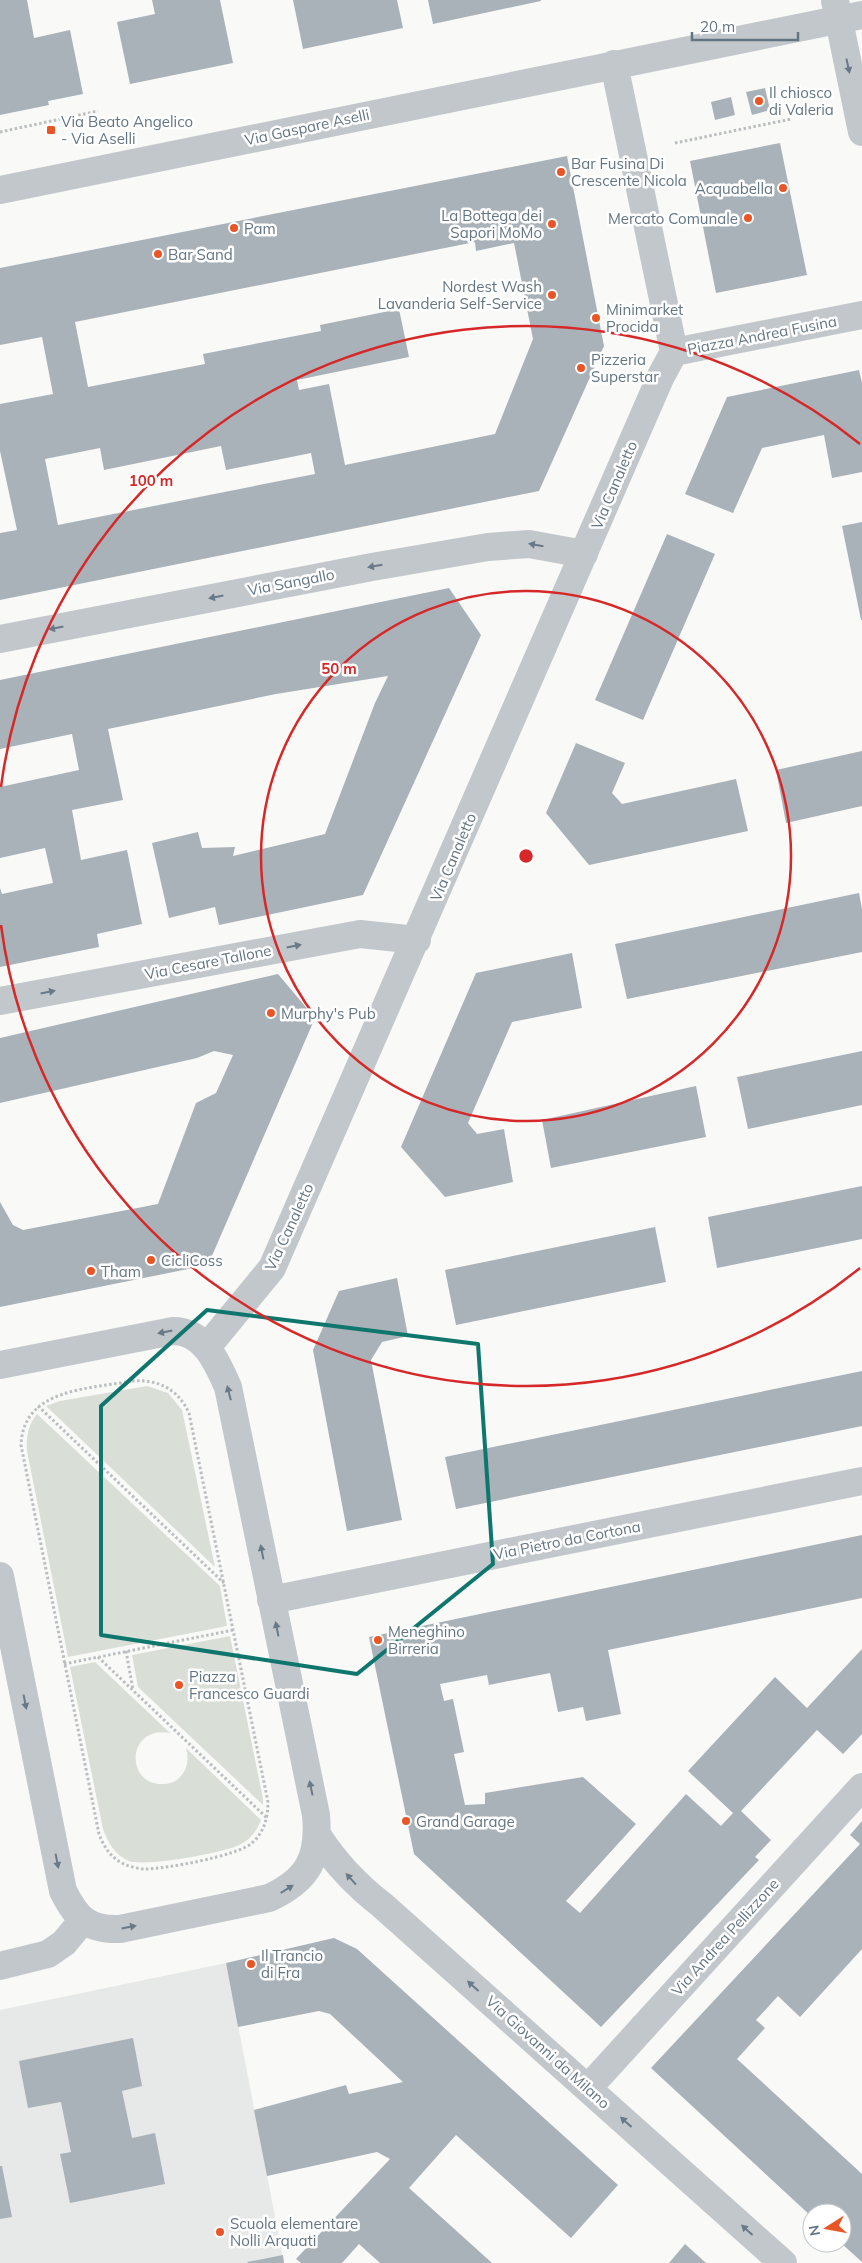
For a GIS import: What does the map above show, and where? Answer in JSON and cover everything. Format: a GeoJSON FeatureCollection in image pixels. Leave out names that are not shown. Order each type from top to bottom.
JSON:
{"type":"FeatureCollection","features":[{"type":"Feature","properties":{"kind":"street"},"geometry":{"type":"LineString","coordinates":[[614,64],[845,11],[862,132]]}},
{"type":"Feature","properties":{"kind":"street","name":"Via Gaspare Aselli"},"geometry":{"type":"LineString","coordinates":[[0,190],[614,64]]}},
{"type":"Feature","properties":{"kind":"street","name":"Piazza Andrea Fusina"},"geometry":{"type":"LineString","coordinates":[[614,64],[674,352],[862,315]]}},
{"type":"Feature","properties":{"kind":"street","name":"Via Canaletto"},"geometry":{"type":"LineString","coordinates":[[207,1348],[272,1268],[417,940],[661,376],[674,352]]}},
{"type":"Feature","properties":{"kind":"street","name":"Via Sangallo"},"geometry":{"type":"LineString","coordinates":[[0,639],[372,567],[488,547],[529,544],[584,554]]}},
{"type":"Feature","properties":{"kind":"street","name":"Via Cesare Tallone"},"geometry":{"type":"LineString","coordinates":[[0,1001],[360,934],[417,940]]}},
{"type":"Feature","properties":{"kind":"street"},"geometry":{"type":"LineString","coordinates":[[0,1365],[173,1330],[191,1333],[207,1348],[228,1387],[316,1815],[318,1836],[314,1857],[303,1876],[289,1889],[269,1898],[120,1928],[102,1929],[83,1920],[71,1907],[63,1891],[8,1656],[0,1576]]}},
{"type":"Feature","properties":{"kind":"street","name":"Via Pietro da Cortona"},"geometry":{"type":"LineString","coordinates":[[271,1600],[862,1481]]}},
{"type":"Feature","properties":{"kind":"street","name":"Via Andrea Pellizzone"},"geometry":{"type":"LineString","coordinates":[[588,2088],[862,1787]]}},
{"type":"Feature","properties":{"kind":"street","name":"Via Giovanni da Milano"},"geometry":{"type":"LineString","coordinates":[[318,1836],[333,1859],[356,1885],[588,2088],[783,2263]]}},
{"type":"Feature","properties":{"kind":"street"},"geometry":{"type":"LineString","coordinates":[[0,1966],[48,1954],[64,1943],[83,1920]]}},
{"type":"Feature","properties":{"kind":"path"},"geometry":{"type":"LineString","coordinates":[[0,132],[98,112]]}},
{"type":"Feature","properties":{"kind":"path"},"geometry":{"type":"LineString","coordinates":[[675,143],[791,119]]}},
{"type":"Feature","properties":{"kind":"path"},"geometry":{"type":"LineString","coordinates":[[132,1382],[156,1382],[176,1394],[186,1406],[191,1420],[268,1802],[268,1818],[254,1841],[231,1854],[144,1869],[119,1862],[107,1850],[99,1834],[21,1445],[25,1422],[37,1406],[54,1397],[132,1382]]}},
{"type":"Feature","properties":{"kind":"path"},"geometry":{"type":"LineString","coordinates":[[37,1406],[224,1583]]}},
{"type":"Feature","properties":{"kind":"path"},"geometry":{"type":"LineString","coordinates":[[64,1664],[233,1630]]}},
{"type":"Feature","properties":{"kind":"path"},"geometry":{"type":"LineString","coordinates":[[126,1651],[134,1691]]}},
{"type":"Feature","properties":{"kind":"path"},"geometry":{"type":"LineString","coordinates":[[98,1657],[268,1818]]}},
{"type":"Feature","properties":{"kind":"highlighted area"},"geometry":{"type":"Polygon","coordinates":[[[207,1310],[478,1344],[493,1564],[357,1674],[101,1635],[101,1406],[207,1310]]]}},
{"type":"Feature","properties":{"kind":"shaded area"},"geometry":{"type":"Polygon","coordinates":[[[147,1386],[168,1393],[182,1410],[215,1567],[46,1406],[60,1401],[147,1386]]]}},
{"type":"Feature","properties":{"kind":"shaded area"},"geometry":{"type":"Polygon","coordinates":[[[37,1414],[220,1586],[227,1626],[68,1657],[27,1451],[28,1431],[37,1414]]]}},
{"type":"Feature","properties":{"kind":"shaded area"},"geometry":{"type":"Polygon","coordinates":[[[230,1636],[263,1805],[138,1687],[132,1655],[230,1636]]]}},
{"type":"Feature","properties":{"kind":"shaded area"},"geometry":{"type":"Polygon","coordinates":[[[95,1662],[170,1733],[156,1733],[145,1738],[138,1746],[136,1756],[137,1767],[142,1776],[151,1782],[163,1784],[176,1780],[183,1774],[186,1767],[188,1759],[186,1748],[261,1820],[250,1838],[230,1848],[167,1861],[129,1861],[116,1852],[103,1829],[70,1667],[95,1662]]]}},
{"type":"Feature","properties":{"kind":"shaded area"},"geometry":{"type":"Polygon","coordinates":[[[226,1963],[284,2263],[0,2263],[0,2010],[226,1963]]]}},
{"type":"Feature","properties":{"kind":"building"},"geometry":{"type":"Polygon","coordinates":[[[0,0],[27,0],[34,38],[70,30],[83,94],[48,101],[49,105],[0,115],[0,0]]]}},
{"type":"Feature","properties":{"kind":"building"},"geometry":{"type":"Polygon","coordinates":[[[152,0],[220,0],[233,63],[130,84],[117,22],[155,14],[152,0]]]}},
{"type":"Feature","properties":{"kind":"building"},"geometry":{"type":"Polygon","coordinates":[[[293,0],[397,0],[403,28],[303,49],[293,0]]]}},
{"type":"Feature","properties":{"kind":"building"},"geometry":{"type":"Polygon","coordinates":[[[428,0],[541,0],[541,1],[433,24],[428,0]]]}},
{"type":"Feature","properties":{"kind":"building","name":"Il chiosco di Valeria"},"geometry":{"type":"Polygon","coordinates":[[[765,88],[770,110],[752,115],[746,92],[765,88]]]}},
{"type":"Feature","properties":{"kind":"building"},"geometry":{"type":"Polygon","coordinates":[[[731,97],[735,115],[715,120],[711,102],[731,97]]]}},
{"type":"Feature","properties":{"kind":"building","name":"Mercato Comunale"},"geometry":{"type":"Polygon","coordinates":[[[780,143],[807,275],[716,293],[690,161],[780,143]]]}},
{"type":"Feature","properties":{"kind":"building"},"geometry":{"type":"Polygon","coordinates":[[[567,156],[604,346],[539,491],[0,600],[0,533],[17,530],[0,451],[0,404],[53,394],[42,337],[0,345],[0,268],[567,156]],[[475,242],[75,322],[88,387],[205,364],[203,354],[321,331],[320,325],[399,309],[409,357],[297,380],[299,390],[329,384],[345,465],[495,434],[533,339],[514,243],[476,251],[475,242]],[[221,446],[104,470],[100,448],[45,459],[58,525],[315,474],[311,453],[226,470],[221,446]]]}},
{"type":"Feature","properties":{"kind":"building"},"geometry":{"type":"Polygon","coordinates":[[[859,370],[862,383],[862,472],[832,478],[824,435],[762,448],[733,513],[685,494],[727,397],[859,370]]]}},
{"type":"Feature","properties":{"kind":"building"},"geometry":{"type":"Polygon","coordinates":[[[862,522],[862,620],[861,620],[842,526],[862,522]]]}},
{"type":"Feature","properties":{"kind":"building"},"geometry":{"type":"Polygon","coordinates":[[[667,534],[715,554],[643,720],[595,700],[667,534]]]}},
{"type":"Feature","properties":{"kind":"building"},"geometry":{"type":"Polygon","coordinates":[[[449,588],[481,635],[363,895],[219,925],[215,907],[169,918],[152,843],[198,832],[202,848],[235,847],[233,856],[325,834],[375,703],[388,676],[276,694],[108,729],[123,800],[72,810],[81,860],[127,850],[142,924],[97,934],[99,947],[0,967],[0,888],[2,894],[53,883],[45,848],[0,858],[0,787],[79,770],[72,734],[0,749],[0,680],[449,588]]]}},
{"type":"Feature","properties":{"kind":"building"},"geometry":{"type":"Polygon","coordinates":[[[576,743],[625,763],[612,793],[622,804],[736,779],[748,831],[589,865],[546,813],[576,743]]]}},
{"type":"Feature","properties":{"kind":"building"},"geometry":{"type":"Polygon","coordinates":[[[862,751],[862,806],[786,823],[776,770],[862,751]]]}},
{"type":"Feature","properties":{"kind":"building"},"geometry":{"type":"Polygon","coordinates":[[[859,893],[862,909],[862,952],[627,999],[615,944],[859,893]]]}},
{"type":"Feature","properties":{"kind":"building"},"geometry":{"type":"Polygon","coordinates":[[[572,953],[582,1008],[512,1022],[468,1123],[477,1134],[504,1129],[513,1182],[445,1197],[401,1147],[476,973],[572,953]]]}},
{"type":"Feature","properties":{"kind":"building"},"geometry":{"type":"Polygon","coordinates":[[[278,974],[315,1018],[208,1265],[0,1307],[0,1202],[13,1225],[23,1230],[158,1204],[196,1103],[216,1093],[233,1055],[214,1051],[197,1058],[0,1103],[0,1038],[278,974]]]}},
{"type":"Feature","properties":{"kind":"building"},"geometry":{"type":"Polygon","coordinates":[[[862,1051],[862,1105],[748,1129],[737,1077],[862,1051]]]}},
{"type":"Feature","properties":{"kind":"building"},"geometry":{"type":"Polygon","coordinates":[[[696,1086],[706,1137],[551,1168],[542,1120],[696,1086]]]}},
{"type":"Feature","properties":{"kind":"building"},"geometry":{"type":"Polygon","coordinates":[[[862,1186],[862,1239],[717,1268],[708,1217],[862,1186]]]}},
{"type":"Feature","properties":{"kind":"building"},"geometry":{"type":"Polygon","coordinates":[[[655,1227],[666,1282],[456,1325],[445,1270],[655,1227]]]}},
{"type":"Feature","properties":{"kind":"building"},"geometry":{"type":"Polygon","coordinates":[[[397,1278],[408,1336],[382,1342],[371,1360],[402,1520],[347,1531],[313,1350],[339,1291],[397,1278]]]}},
{"type":"Feature","properties":{"kind":"building"},"geometry":{"type":"Polygon","coordinates":[[[862,1371],[862,1426],[456,1509],[445,1457],[862,1371]]]}},
{"type":"Feature","properties":{"kind":"building"},"geometry":{"type":"Polygon","coordinates":[[[862,1535],[862,1598],[608,1650],[621,1714],[586,1721],[583,1707],[558,1712],[550,1673],[489,1685],[487,1675],[440,1684],[444,1701],[453,1699],[464,1752],[454,1754],[465,1805],[485,1804],[485,1793],[583,1777],[636,1824],[566,1901],[580,1913],[686,1794],[721,1826],[733,1813],[688,1771],[775,1677],[807,1708],[862,1649],[862,1734],[843,1754],[817,1730],[741,1811],[771,1840],[755,1857],[759,1860],[601,2027],[414,1854],[369,1637],[862,1535]]]}},
{"type":"Feature","properties":{"kind":"building"},"geometry":{"type":"Polygon","coordinates":[[[862,1821],[862,1949],[800,2017],[778,1996],[756,2020],[765,2028],[737,2059],[862,2174],[862,2262],[852,2253],[852,2203],[802,2203],[802,2208],[651,2068],[860,1844],[850,1835],[862,1821]]]}},
{"type":"Feature","properties":{"kind":"building"},"geometry":{"type":"Polygon","coordinates":[[[334,1938],[357,1949],[618,2185],[571,2238],[456,2135],[409,2188],[492,2263],[380,2263],[359,2244],[342,2263],[301,2263],[296,2259],[390,2159],[377,2152],[267,2176],[254,2110],[346,2085],[349,2094],[403,2082],[330,2014],[319,2011],[238,2027],[226,1963],[334,1938]]]}},
{"type":"Feature","properties":{"kind":"building"},"geometry":{"type":"Polygon","coordinates":[[[133,2038],[142,2086],[122,2091],[132,2138],[155,2133],[165,2184],[70,2203],[60,2154],[71,2152],[61,2102],[28,2108],[19,2061],[133,2038]]]}},
{"type":"Feature","properties":{"kind":"building"},"geometry":{"type":"Polygon","coordinates":[[[0,2166],[2,2166],[12,2217],[0,2219],[0,2166]]]}},
{"type":"Feature","properties":{"kind":"building"},"geometry":{"type":"Polygon","coordinates":[[[685,2244],[706,2263],[669,2263],[685,2244]]]}},
{"type":"Feature","properties":{"kind":"building"},"geometry":{"type":"Polygon","coordinates":[[[283,2255],[284,2263],[247,2262],[283,2255]]]}},
{"type":"Feature","properties":{"kind":"place","name":"Il chiosco di Valeria"},"geometry":{"type":"Point","coordinates":[759,101]}},
{"type":"Feature","properties":{"kind":"place","name":"Via Beato Angelico - Via Aselli"},"geometry":{"type":"Point","coordinates":[51,130]}},
{"type":"Feature","properties":{"kind":"place","name":"Bar Fusina Di Crescente Nicola"},"geometry":{"type":"Point","coordinates":[561,172]}},
{"type":"Feature","properties":{"kind":"place","name":"Acquabella"},"geometry":{"type":"Point","coordinates":[783,188]}},
{"type":"Feature","properties":{"kind":"place","name":"Mercato Comunale"},"geometry":{"type":"Point","coordinates":[748,218]}},
{"type":"Feature","properties":{"kind":"place","name":"La Bottega dei Sapori MoMo"},"geometry":{"type":"Point","coordinates":[552,224]}},
{"type":"Feature","properties":{"kind":"place","name":"Pam"},"geometry":{"type":"Point","coordinates":[234,228]}},
{"type":"Feature","properties":{"kind":"place","name":"Bar Sand"},"geometry":{"type":"Point","coordinates":[158,254]}},
{"type":"Feature","properties":{"kind":"place","name":"Nordest Wash Lavanderia Self-Service"},"geometry":{"type":"Point","coordinates":[552,295]}},
{"type":"Feature","properties":{"kind":"place","name":"Minimarket Procida"},"geometry":{"type":"Point","coordinates":[596,318]}},
{"type":"Feature","properties":{"kind":"place","name":"Pizzeria Superstar"},"geometry":{"type":"Point","coordinates":[581,368]}},
{"type":"Feature","properties":{"kind":"place","name":"Murphy's Pub"},"geometry":{"type":"Point","coordinates":[271,1013]}},
{"type":"Feature","properties":{"kind":"place","name":"CicliCoss"},"geometry":{"type":"Point","coordinates":[151,1260]}},
{"type":"Feature","properties":{"kind":"place","name":"Tham"},"geometry":{"type":"Point","coordinates":[91,1271]}},
{"type":"Feature","properties":{"kind":"place","name":"Meneghino Birreria"},"geometry":{"type":"Point","coordinates":[378,1640]}},
{"type":"Feature","properties":{"kind":"place","name":"Piazza Francesco Guardi"},"geometry":{"type":"Point","coordinates":[179,1685]}},
{"type":"Feature","properties":{"kind":"place","name":"Grand Garage"},"geometry":{"type":"Point","coordinates":[406,1821]}},
{"type":"Feature","properties":{"kind":"place","name":"Il Trancio di Fra"},"geometry":{"type":"Point","coordinates":[251,1964]}},
{"type":"Feature","properties":{"kind":"place","name":"Scuola elementare Nolli Arquati"},"geometry":{"type":"Point","coordinates":[220,2232]}}]}
